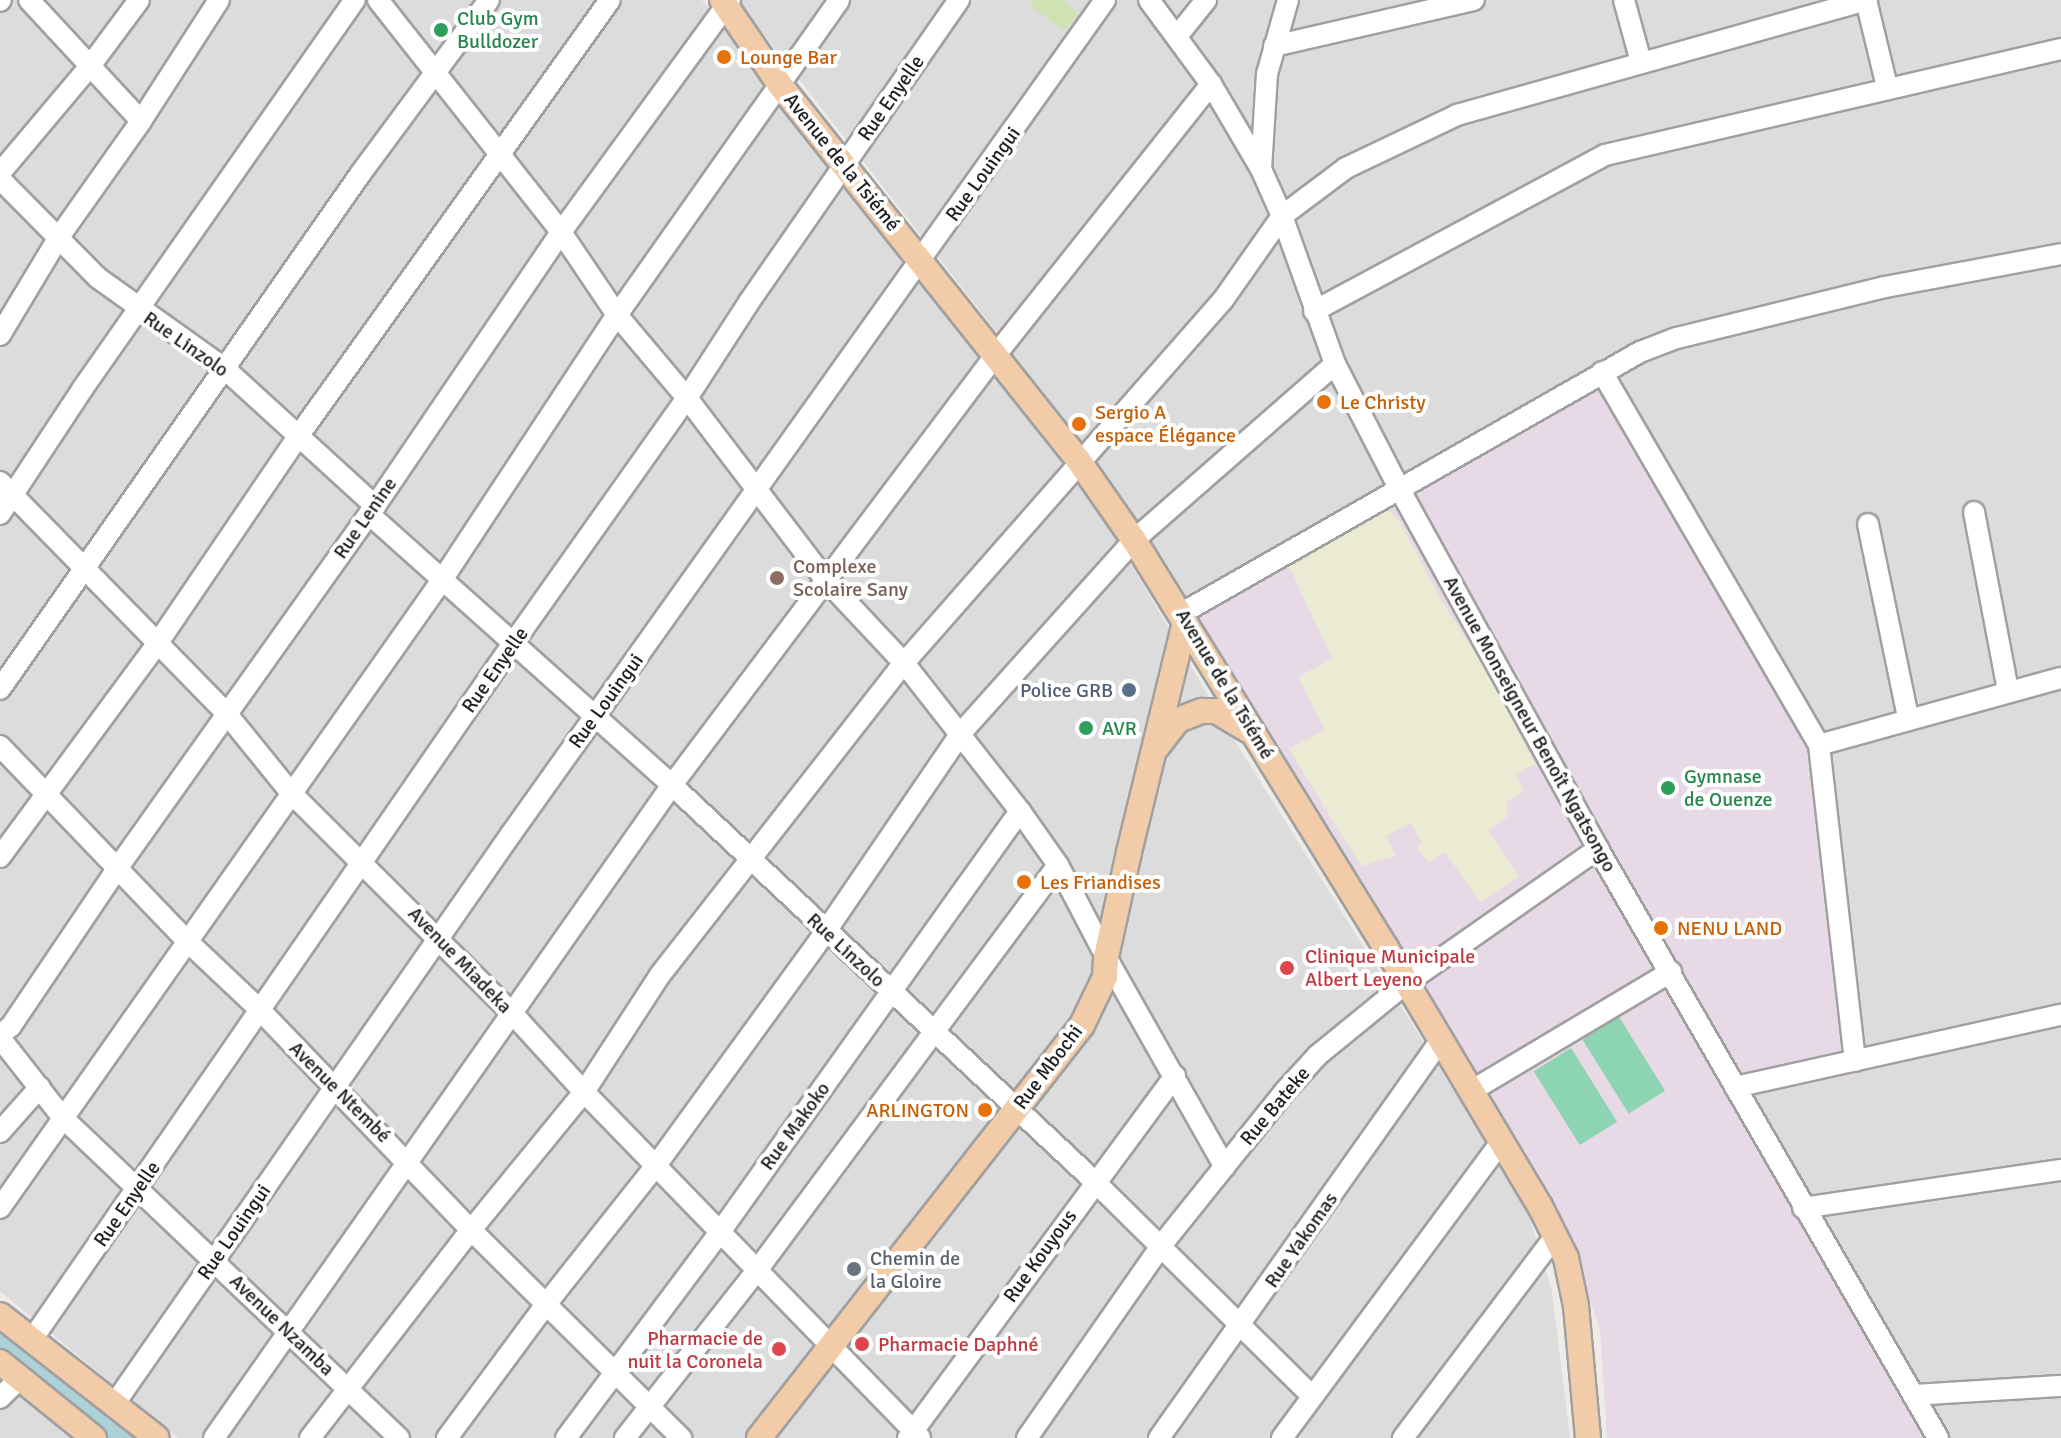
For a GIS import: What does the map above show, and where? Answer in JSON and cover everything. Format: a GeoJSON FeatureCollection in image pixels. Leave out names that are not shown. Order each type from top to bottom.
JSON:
{"type":"FeatureCollection","features":[{"type":"Feature","properties":{"kind":"main road","name":"Avenue de la Tsiémé"},"geometry":{"type":"LineString","coordinates":[[726,2],[780,85],[1079,461],[1134,540],[1441,1040],[1556,1235],[1572,1277],[1588,1438]]}},
{"type":"Feature","properties":{"kind":"main road","name":"Rue Mbochi"},"geometry":{"type":"LineString","coordinates":[[759,1438],[1082,1025],[1105,977],[1106,957],[1184,618]]}},
{"type":"Feature","properties":{"kind":"main road"},"geometry":{"type":"LineString","coordinates":[[1151,755],[1178,720],[1202,711],[1227,716],[1257,737]]}},
{"type":"Feature","properties":{"kind":"main road"},"geometry":{"type":"LineString","coordinates":[[0,1315],[157,1438]]}},
{"type":"Feature","properties":{"kind":"main road"},"geometry":{"type":"LineString","coordinates":[[0,1362],[94,1438]]}},
{"type":"Feature","properties":{"kind":"street"},"geometry":{"type":"LineString","coordinates":[[29,0],[141,121]]}},
{"type":"Feature","properties":{"kind":"street"},"geometry":{"type":"LineString","coordinates":[[0,176],[90,66],[139,0]]}},
{"type":"Feature","properties":{"kind":"street"},"geometry":{"type":"LineString","coordinates":[[0,335],[59,237],[141,121],[219,0]]}},
{"type":"Feature","properties":{"kind":"street"},"geometry":{"type":"LineString","coordinates":[[0,514],[6,488],[138,311],[355,0]]}},
{"type":"Feature","properties":{"kind":"street"},"geometry":{"type":"LineString","coordinates":[[378,0],[561,232],[617,315],[687,398],[825,579],[904,663],[1020,811],[1058,865],[1106,957],[1225,1167]]}},
{"type":"Feature","properties":{"kind":"street"},"geometry":{"type":"LineString","coordinates":[[0,689],[224,368],[489,0]]}},
{"type":"Feature","properties":{"kind":"street"},"geometry":{"type":"LineString","coordinates":[[0,857],[157,644],[297,438],[610,0]]}},
{"type":"Feature","properties":{"kind":"street"},"geometry":{"type":"LineString","coordinates":[[0,1208],[442,580],[617,315],[839,0]]}},
{"type":"Feature","properties":{"kind":"street","name":"Rue Enyelle"},"geometry":{"type":"LineString","coordinates":[[31,1341],[514,642],[687,398],[749,302],[959,0]]}},
{"type":"Feature","properties":{"kind":"street","name":"Rue Louingui"},"geometry":{"type":"LineString","coordinates":[[113,1406],[594,717],[1105,0]]}},
{"type":"Feature","properties":{"kind":"street","name":"Avenue Monseigneur Benoît Ngatsongo"},"geometry":{"type":"LineString","coordinates":[[1149,0],[1178,35],[1211,84],[1261,169],[1282,216],[1335,364],[1400,490],[1598,849],[1938,1438]]}},
{"type":"Feature","properties":{"kind":"street"},"geometry":{"type":"LineString","coordinates":[[1178,35],[1206,0]]}},
{"type":"Feature","properties":{"kind":"street"},"geometry":{"type":"LineString","coordinates":[[1261,169],[1267,74],[1288,0]]}},
{"type":"Feature","properties":{"kind":"street"},"geometry":{"type":"LineString","coordinates":[[1274,46],[1474,0]]}},
{"type":"Feature","properties":{"kind":"street"},"geometry":{"type":"LineString","coordinates":[[1624,0],[1641,62]]}},
{"type":"Feature","properties":{"kind":"street"},"geometry":{"type":"LineString","coordinates":[[310,1438],[471,1230],[584,1092],[660,975],[904,663],[1223,300],[1282,216],[1346,168],[1445,120],[1866,0],[1887,87]]}},
{"type":"Feature","properties":{"kind":"street","name":"Rue Lenine"},"geometry":{"type":"LineString","coordinates":[[0,1037],[11,1026],[119,866],[372,510],[561,232],[726,2]]}},
{"type":"Feature","properties":{"kind":"street"},"geometry":{"type":"LineString","coordinates":[[1314,311],[1605,155],[2061,49]]}},
{"type":"Feature","properties":{"kind":"street"},"geometry":{"type":"LineString","coordinates":[[214,1438],[672,785],[994,357],[1211,84]]}},
{"type":"Feature","properties":{"kind":"street","name":"Rue Linzolo"},"geometry":{"type":"LineString","coordinates":[[0,176],[98,278],[138,311],[224,368],[442,580],[672,785],[1017,1108],[1312,1396]]}},
{"type":"Feature","properties":{"kind":"street"},"geometry":{"type":"LineString","coordinates":[[1184,618],[1602,372],[1677,338],[1885,287],[2061,254]]}},
{"type":"Feature","properties":{"kind":"street"},"geometry":{"type":"LineString","coordinates":[[447,1438],[547,1303],[657,1164],[826,931],[961,733],[1134,540],[1335,364]]}},
{"type":"Feature","properties":{"kind":"street"},"geometry":{"type":"LineString","coordinates":[[1602,372],[1819,745],[1855,1061]]}},
{"type":"Feature","properties":{"kind":"street","name":"Avenue Miadeka"},"geometry":{"type":"LineString","coordinates":[[6,488],[227,714],[291,793],[511,1012],[914,1436]]}},
{"type":"Feature","properties":{"kind":"street"},"geometry":{"type":"LineString","coordinates":[[1974,512],[2008,691]]}},
{"type":"Feature","properties":{"kind":"street"},"geometry":{"type":"LineString","coordinates":[[1868,524],[1908,718]]}},
{"type":"Feature","properties":{"kind":"street"},"geometry":{"type":"LineString","coordinates":[[1819,745],[2061,678]]}},
{"type":"Feature","properties":{"kind":"street","name":"Avenue Ntembé"},"geometry":{"type":"LineString","coordinates":[[0,746],[119,866],[186,940],[409,1161],[471,1230],[681,1438]]}},
{"type":"Feature","properties":{"kind":"street","name":"Rue Makoko"},"geometry":{"type":"LineString","coordinates":[[566,1438],[720,1232],[1020,811]]}},
{"type":"Feature","properties":{"kind":"street","name":"Rue Bateke"},"geometry":{"type":"LineString","coordinates":[[1027,1438],[1160,1247],[1285,1091],[1318,1055],[1405,984],[1598,849]]}},
{"type":"Feature","properties":{"kind":"street"},"geometry":{"type":"LineString","coordinates":[[625,1438],[758,1269],[1058,865]]}},
{"type":"Feature","properties":{"kind":"street"},"geometry":{"type":"LineString","coordinates":[[1471,1091],[1671,972]]}},
{"type":"Feature","properties":{"kind":"street"},"geometry":{"type":"LineString","coordinates":[[1735,1087],[2061,1015]]}},
{"type":"Feature","properties":{"kind":"street","name":"Avenue Nzamba"},"geometry":{"type":"LineString","coordinates":[[0,1037],[63,1118],[215,1259],[399,1438]]}},
{"type":"Feature","properties":{"kind":"street","name":"Rue Yakomas"},"geometry":{"type":"LineString","coordinates":[[1159,1438],[1441,1040]]}},
{"type":"Feature","properties":{"kind":"street","name":"Rue Kouyous"},"geometry":{"type":"LineString","coordinates":[[914,1436],[1094,1181],[1175,1076]]}},
{"type":"Feature","properties":{"kind":"street"},"geometry":{"type":"LineString","coordinates":[[0,1132],[40,1087]]}},
{"type":"Feature","properties":{"kind":"street"},"geometry":{"type":"LineString","coordinates":[[1282,1438],[1501,1142]]}},
{"type":"Feature","properties":{"kind":"street"},"geometry":{"type":"LineString","coordinates":[[1803,1208],[2061,1170]]}},
{"type":"Feature","properties":{"kind":"street"},"geometry":{"type":"LineString","coordinates":[[1403,1438],[1556,1235]]}},
{"type":"Feature","properties":{"kind":"street"},"geometry":{"type":"LineString","coordinates":[[0,1398],[19,1379]]}},
{"type":"Feature","properties":{"kind":"street"},"geometry":{"type":"LineString","coordinates":[[1913,1395],[2061,1386]]}},
{"type":"Feature","properties":{"kind":"shaded area"},"geometry":{"type":"Polygon","coordinates":[[[0,0],[702,0],[1032,422],[1108,525],[1235,741],[1526,1206],[1552,1291],[1570,1438],[178,1438],[0,1291],[0,0]]]}},
{"type":"Feature","properties":{"kind":"shaded area"},"geometry":{"type":"Polygon","coordinates":[[[737,0],[2061,0],[2061,1438],[1953,1438],[1749,1094],[1598,364],[1184,602],[992,326],[737,0]]]}},
{"type":"Feature","properties":{"kind":"shaded area"},"geometry":{"type":"Polygon","coordinates":[[[1598,364],[1825,734],[1858,1075],[1749,1095],[1953,1438],[1607,1438],[1600,1329],[1564,1225],[1184,602],[1598,364]]]}},
{"type":"Feature","properties":{"kind":"shaded area"},"geometry":{"type":"Polygon","coordinates":[[[0,1382],[74,1438],[0,1438],[0,1382]]]}},
{"type":"Feature","properties":{"kind":"green space"},"geometry":{"type":"Polygon","coordinates":[[[1035,0],[1063,0],[1078,13],[1064,31],[1030,5],[1035,0]]]}},
{"type":"Feature","properties":{"kind":"green space"},"geometry":{"type":"Polygon","coordinates":[[[1384,506],[1400,522],[1439,597],[1486,670],[1535,764],[1516,775],[1524,791],[1506,803],[1508,816],[1488,830],[1519,877],[1480,902],[1445,852],[1428,863],[1418,848],[1422,843],[1411,823],[1386,836],[1396,856],[1361,866],[1289,749],[1325,730],[1298,677],[1332,659],[1287,562],[1384,506]]]}},
{"type":"Feature","properties":{"kind":"green space"},"geometry":{"type":"Polygon","coordinates":[[[1619,1017],[1665,1091],[1629,1114],[1583,1040],[1619,1017]]]}},
{"type":"Feature","properties":{"kind":"green space"},"geometry":{"type":"Polygon","coordinates":[[[1571,1048],[1617,1122],[1580,1145],[1534,1071],[1571,1048]]]}},
{"type":"Feature","properties":{"kind":"waterway"},"geometry":{"type":"LineString","coordinates":[[0,1338],[85,1412],[122,1438]]}},
{"type":"Feature","properties":{"kind":"place","name":"Club Gym Bulldozer"},"geometry":{"type":"Point","coordinates":[441,30]}},
{"type":"Feature","properties":{"kind":"place","name":"Lounge Bar"},"geometry":{"type":"Point","coordinates":[724,57]}},
{"type":"Feature","properties":{"kind":"place","name":"Le Christy"},"geometry":{"type":"Point","coordinates":[1324,402]}},
{"type":"Feature","properties":{"kind":"place","name":"Sergio A espace Élégance"},"geometry":{"type":"Point","coordinates":[1079,424]}},
{"type":"Feature","properties":{"kind":"place","name":"Complexe Scolaire Sany"},"geometry":{"type":"Point","coordinates":[777,578]}},
{"type":"Feature","properties":{"kind":"place","name":"Police GRB"},"geometry":{"type":"Point","coordinates":[1129,690]}},
{"type":"Feature","properties":{"kind":"place","name":"AVR"},"geometry":{"type":"Point","coordinates":[1086,728]}},
{"type":"Feature","properties":{"kind":"place","name":"Gymnase de Ouenze"},"geometry":{"type":"Point","coordinates":[1668,788]}},
{"type":"Feature","properties":{"kind":"place","name":"Les Friandises"},"geometry":{"type":"Point","coordinates":[1024,882]}},
{"type":"Feature","properties":{"kind":"place","name":"NENU LAND"},"geometry":{"type":"Point","coordinates":[1661,928]}},
{"type":"Feature","properties":{"kind":"place","name":"Clinique Municipale Albert Leyeno"},"geometry":{"type":"Point","coordinates":[1287,968]}},
{"type":"Feature","properties":{"kind":"place","name":"ARLINGTON"},"geometry":{"type":"Point","coordinates":[985,1110]}},
{"type":"Feature","properties":{"kind":"place","name":"Chemin de la Gloire"},"geometry":{"type":"Point","coordinates":[854,1269]}},
{"type":"Feature","properties":{"kind":"place","name":"Pharmacie Daphné"},"geometry":{"type":"Point","coordinates":[862,1344]}},
{"type":"Feature","properties":{"kind":"place","name":"Pharmacie de nuit la Coronela"},"geometry":{"type":"Point","coordinates":[779,1349]}}]}
